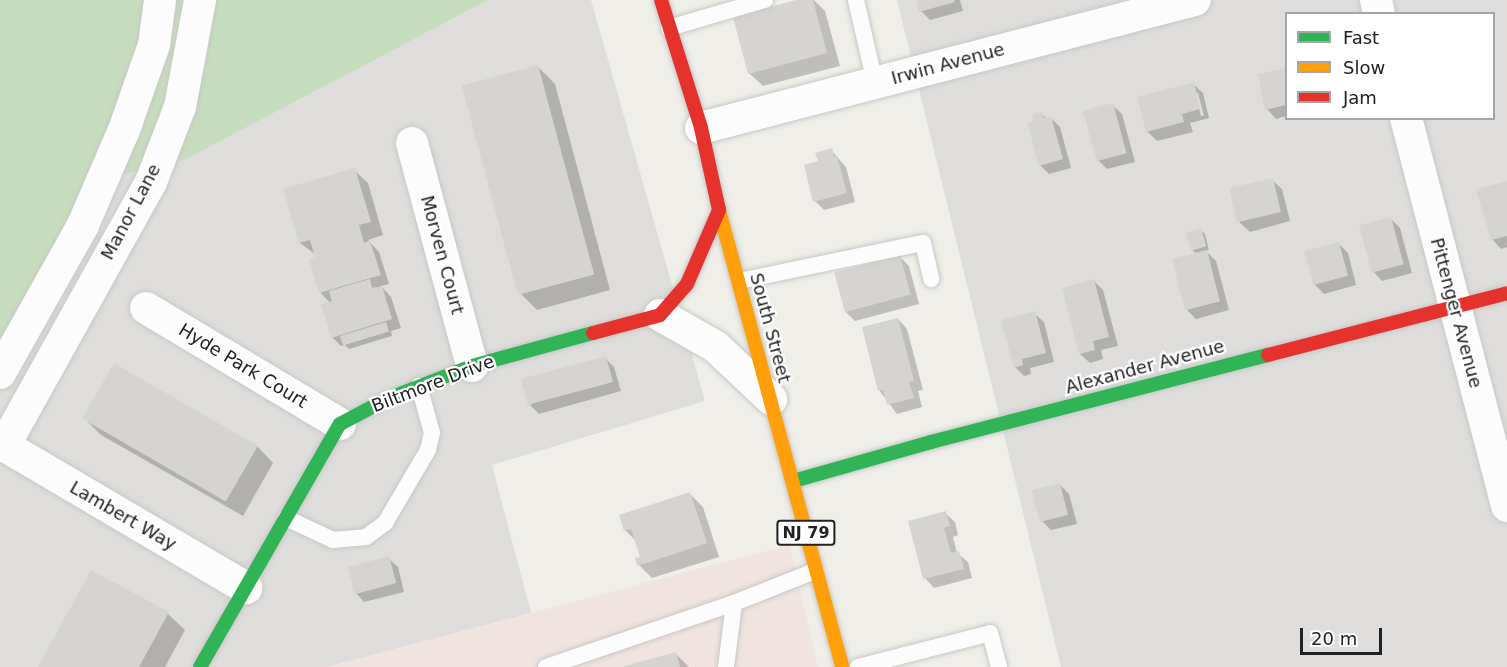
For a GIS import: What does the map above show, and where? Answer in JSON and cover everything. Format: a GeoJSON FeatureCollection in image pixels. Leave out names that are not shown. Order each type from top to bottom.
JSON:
{"type":"FeatureCollection","features":[{"type":"Feature","properties":{"kind":"street","name":"Manor Lane"},"geometry":{"type":"LineString","coordinates":[[0,373],[83,225],[124,130],[154,45],[160,0]]}},
{"type":"Feature","properties":{"kind":"street","name":"Manor Lane"},"geometry":{"type":"LineString","coordinates":[[2,444],[151,182],[176,118],[200,0]]}},
{"type":"Feature","properties":{"kind":"street","name":"South Street"},"geometry":{"type":"LineString","coordinates":[[661,0],[701,128],[719,210],[842,667]]}},
{"type":"Feature","properties":{"kind":"street","name":"Irwin Avenue"},"geometry":{"type":"LineString","coordinates":[[701,128],[1195,0]]}},
{"type":"Feature","properties":{"kind":"street","name":"Pittenger Avenue"},"geometry":{"type":"LineString","coordinates":[[1407,120],[1507,506]]}},
{"type":"Feature","properties":{"kind":"street","name":"Morven Court"},"geometry":{"type":"LineString","coordinates":[[412,143],[472,366]]}},
{"type":"Feature","properties":{"kind":"street"},"geometry":{"type":"LineString","coordinates":[[719,210],[687,284],[660,315],[716,347],[771,399]]}},
{"type":"Feature","properties":{"kind":"street"},"geometry":{"type":"LineString","coordinates":[[61,265],[93,284]]}},
{"type":"Feature","properties":{"kind":"street","name":"Alexander Avenue"},"geometry":{"type":"LineString","coordinates":[[793,481],[931,442],[1507,293]]}},
{"type":"Feature","properties":{"kind":"street","name":"Hyde Park Court"},"geometry":{"type":"LineString","coordinates":[[146,308],[340,424]]}},
{"type":"Feature","properties":{"kind":"street","name":"Biltmore Drive"},"geometry":{"type":"LineString","coordinates":[[340,424],[387,399],[472,366],[660,315]]}},
{"type":"Feature","properties":{"kind":"street"},"geometry":{"type":"LineString","coordinates":[[200,667],[340,424]]}},
{"type":"Feature","properties":{"kind":"street","name":"Lambert Way"},"geometry":{"type":"LineString","coordinates":[[2,444],[246,588]]}},
{"type":"Feature","properties":{"kind":"lane"},"geometry":{"type":"LineString","coordinates":[[669,28],[765,0]]}},
{"type":"Feature","properties":{"kind":"lane"},"geometry":{"type":"LineString","coordinates":[[856,0],[875,83]]}},
{"type":"Feature","properties":{"kind":"lane"},"geometry":{"type":"LineString","coordinates":[[739,281],[922,243],[931,279]]}},
{"type":"Feature","properties":{"kind":"lane"},"geometry":{"type":"LineString","coordinates":[[286,518],[333,540],[366,537],[385,524],[428,450],[432,433],[419,386]]}},
{"type":"Feature","properties":{"kind":"lane"},"geometry":{"type":"LineString","coordinates":[[546,667],[734,603],[815,571]]}},
{"type":"Feature","properties":{"kind":"lane"},"geometry":{"type":"LineString","coordinates":[[726,667],[734,603]]}},
{"type":"Feature","properties":{"kind":"lane"},"geometry":{"type":"LineString","coordinates":[[858,667],[990,633],[999,667]]}},
{"type":"Feature","properties":{"kind":"shaded area"},"geometry":{"type":"Polygon","coordinates":[[[0,0],[591,0],[705,401],[492,465],[531,613],[327,667],[0,667],[0,0]]]}},
{"type":"Feature","properties":{"kind":"shaded area"},"geometry":{"type":"Polygon","coordinates":[[[897,0],[1507,0],[1507,667],[1061,667],[897,0]]]}},
{"type":"Feature","properties":{"kind":"shaded area"},"geometry":{"type":"Polygon","coordinates":[[[789,545],[818,667],[327,667],[789,545]]]}},
{"type":"Feature","properties":{"kind":"green space"},"geometry":{"type":"Polygon","coordinates":[[[0,0],[488,0],[184,160],[121,175],[0,381],[0,0]]]}},
{"type":"Feature","properties":{"kind":"building"},"geometry":{"type":"Polygon","coordinates":[[[796,0],[813,0],[827,53],[748,74],[733,17],[796,0]]]}},
{"type":"Feature","properties":{"kind":"building"},"geometry":{"type":"Polygon","coordinates":[[[916,0],[954,0],[955,2],[919,12],[916,0]]]}},
{"type":"Feature","properties":{"kind":"building"},"geometry":{"type":"Polygon","coordinates":[[[538,65],[594,275],[518,295],[462,85],[538,65]]]}},
{"type":"Feature","properties":{"kind":"building"},"geometry":{"type":"Polygon","coordinates":[[[1285,68],[1285,105],[1265,110],[1258,74],[1285,68]]]}},
{"type":"Feature","properties":{"kind":"building"},"geometry":{"type":"Polygon","coordinates":[[[1194,82],[1200,109],[1182,114],[1184,122],[1146,132],[1137,97],[1194,82]]]}},
{"type":"Feature","properties":{"kind":"building"},"geometry":{"type":"Polygon","coordinates":[[[1113,103],[1126,153],[1097,161],[1083,111],[1113,103]]]}},
{"type":"Feature","properties":{"kind":"building"},"geometry":{"type":"Polygon","coordinates":[[[1042,112],[1044,118],[1051,116],[1063,159],[1039,166],[1027,122],[1034,121],[1032,115],[1042,112]]]}},
{"type":"Feature","properties":{"kind":"building"},"geometry":{"type":"Polygon","coordinates":[[[832,148],[834,157],[837,156],[847,193],[813,202],[804,165],[818,161],[815,153],[832,148]]]}},
{"type":"Feature","properties":{"kind":"building"},"geometry":{"type":"Polygon","coordinates":[[[355,168],[371,222],[359,225],[364,243],[370,241],[381,275],[319,293],[309,259],[315,258],[310,240],[299,243],[283,189],[355,168]]]}},
{"type":"Feature","properties":{"kind":"building"},"geometry":{"type":"Polygon","coordinates":[[[1273,178],[1281,212],[1237,222],[1229,188],[1273,178]]]}},
{"type":"Feature","properties":{"kind":"building"},"geometry":{"type":"Polygon","coordinates":[[[1507,181],[1507,236],[1491,240],[1476,189],[1507,181]]]}},
{"type":"Feature","properties":{"kind":"building"},"geometry":{"type":"Polygon","coordinates":[[[1391,217],[1404,264],[1372,273],[1359,226],[1391,217]]]}},
{"type":"Feature","properties":{"kind":"building"},"geometry":{"type":"Polygon","coordinates":[[[1201,228],[1206,246],[1191,251],[1186,232],[1201,228]]]}},
{"type":"Feature","properties":{"kind":"building"},"geometry":{"type":"Polygon","coordinates":[[[1339,242],[1348,276],[1313,285],[1304,251],[1339,242]]]}},
{"type":"Feature","properties":{"kind":"building"},"geometry":{"type":"Polygon","coordinates":[[[1207,250],[1220,301],[1185,310],[1172,259],[1207,250]]]}},
{"type":"Feature","properties":{"kind":"building"},"geometry":{"type":"Polygon","coordinates":[[[900,255],[911,295],[845,312],[834,273],[900,255]]]}},
{"type":"Feature","properties":{"kind":"building"},"geometry":{"type":"Polygon","coordinates":[[[370,279],[372,288],[382,286],[392,319],[331,338],[321,304],[332,301],[329,291],[370,279]]]}},
{"type":"Feature","properties":{"kind":"building"},"geometry":{"type":"Polygon","coordinates":[[[1094,279],[1109,337],[1093,341],[1095,350],[1079,354],[1062,288],[1094,279]]]}},
{"type":"Feature","properties":{"kind":"building"},"geometry":{"type":"Polygon","coordinates":[[[1035,311],[1046,353],[1022,359],[1023,365],[1014,368],[1001,320],[1035,311]]]}},
{"type":"Feature","properties":{"kind":"building"},"geometry":{"type":"Polygon","coordinates":[[[898,318],[914,381],[909,382],[914,398],[887,405],[883,390],[878,391],[862,327],[898,318]]]}},
{"type":"Feature","properties":{"kind":"building"},"geometry":{"type":"Polygon","coordinates":[[[386,322],[389,332],[343,346],[340,336],[386,322]]]}},
{"type":"Feature","properties":{"kind":"building"},"geometry":{"type":"Polygon","coordinates":[[[606,356],[613,382],[528,405],[521,379],[606,356]]]}},
{"type":"Feature","properties":{"kind":"building"},"geometry":{"type":"Polygon","coordinates":[[[114,363],[258,446],[226,501],[82,418],[114,363]]]}},
{"type":"Feature","properties":{"kind":"building"},"geometry":{"type":"Polygon","coordinates":[[[1060,483],[1068,515],[1040,522],[1032,490],[1060,483]]]}},
{"type":"Feature","properties":{"kind":"building"},"geometry":{"type":"Polygon","coordinates":[[[690,492],[707,543],[637,566],[635,558],[640,557],[631,529],[624,531],[619,515],[690,492]]]}},
{"type":"Feature","properties":{"kind":"building"},"geometry":{"type":"Polygon","coordinates":[[[946,511],[950,526],[944,528],[951,553],[959,551],[964,569],[923,579],[908,521],[946,511]]]}},
{"type":"Feature","properties":{"kind":"building"},"geometry":{"type":"Polygon","coordinates":[[[389,556],[396,583],[355,594],[347,567],[389,556]]]}},
{"type":"Feature","properties":{"kind":"building"},"geometry":{"type":"Polygon","coordinates":[[[91,570],[169,612],[139,667],[38,667],[91,570]]]}},
{"type":"Feature","properties":{"kind":"building"},"geometry":{"type":"Polygon","coordinates":[[[676,652],[680,667],[624,667],[624,666],[676,652]]]}},
{"type":"Feature","properties":{"kind":"traffic: fast"},"geometry":{"type":"LineString","coordinates":[[200,667],[340,424],[387,399],[472,366],[593,333]]}},
{"type":"Feature","properties":{"kind":"traffic: fast"},"geometry":{"type":"LineString","coordinates":[[793,481],[931,442],[1268,355]]}},
{"type":"Feature","properties":{"kind":"traffic: slow"},"geometry":{"type":"LineString","coordinates":[[719,210],[842,667]]}},
{"type":"Feature","properties":{"kind":"traffic: jam"},"geometry":{"type":"LineString","coordinates":[[661,0],[701,128],[719,210]]}},
{"type":"Feature","properties":{"kind":"traffic: jam"},"geometry":{"type":"LineString","coordinates":[[593,333],[660,315],[687,284],[719,210]]}},
{"type":"Feature","properties":{"kind":"traffic: jam"},"geometry":{"type":"LineString","coordinates":[[1268,355],[1507,293]]}}]}
